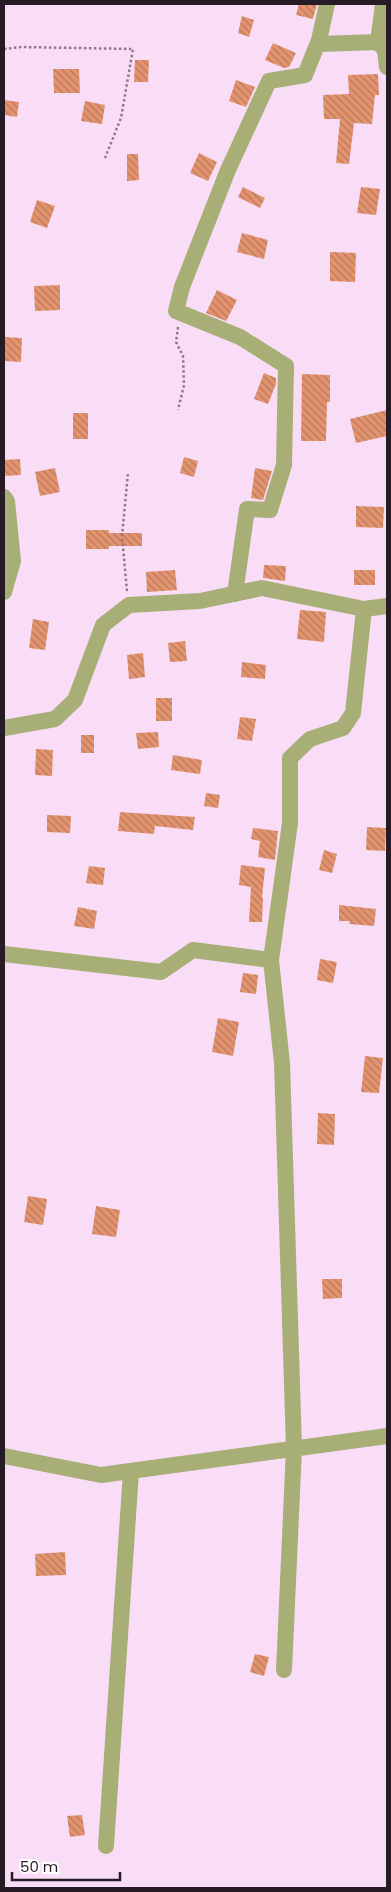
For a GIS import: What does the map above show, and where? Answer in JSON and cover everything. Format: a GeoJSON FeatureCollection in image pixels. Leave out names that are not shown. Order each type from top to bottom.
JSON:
{"type":"FeatureCollection","features":[{"type":"Feature","properties":{"kind":"street"},"geometry":{"type":"LineString","coordinates":[[235,594],[247,509],[270,510],[284,465],[286,366],[240,337],[176,311],[182,287],[228,170],[269,81],[305,75],[318,44],[327,4]]}},
{"type":"Feature","properties":{"kind":"street"},"geometry":{"type":"LineString","coordinates":[[383,4],[378,42],[385,50],[387,67]]}},
{"type":"Feature","properties":{"kind":"street"},"geometry":{"type":"LineString","coordinates":[[318,44],[378,42]]}},
{"type":"Feature","properties":{"kind":"street"},"geometry":{"type":"LineString","coordinates":[[4,498],[7,501],[13,562],[4,592]]}},
{"type":"Feature","properties":{"kind":"street"},"geometry":{"type":"LineString","coordinates":[[4,728],[55,719],[75,700],[103,624],[129,605],[200,601],[262,588],[364,609],[387,606]]}},
{"type":"Feature","properties":{"kind":"street"},"geometry":{"type":"LineString","coordinates":[[284,1670],[294,1448],[282,1063],[271,960],[290,823],[290,758],[310,739],[343,728],[353,714],[364,609]]}},
{"type":"Feature","properties":{"kind":"street"},"geometry":{"type":"LineString","coordinates":[[4,954],[160,972],[193,950],[271,960]]}},
{"type":"Feature","properties":{"kind":"street"},"geometry":{"type":"LineString","coordinates":[[4,1456],[101,1475],[387,1436]]}},
{"type":"Feature","properties":{"kind":"street"},"geometry":{"type":"LineString","coordinates":[[106,1846],[131,1472]]}},
{"type":"Feature","properties":{"kind":"path"},"geometry":{"type":"LineString","coordinates":[[4,50],[21,47],[133,49],[121,118],[105,158]]}},
{"type":"Feature","properties":{"kind":"path"},"geometry":{"type":"LineString","coordinates":[[178,410],[184,386],[183,356],[176,342],[180,313]]}},
{"type":"Feature","properties":{"kind":"path"},"geometry":{"type":"LineString","coordinates":[[128,473],[122,536],[129,605]]}},
{"type":"Feature","properties":{"kind":"building"},"geometry":{"type":"Polygon","coordinates":[[[299,4],[317,4],[313,19],[296,15],[299,4]]]}},
{"type":"Feature","properties":{"kind":"building"},"geometry":{"type":"Polygon","coordinates":[[[242,16],[254,20],[249,37],[238,33],[242,16]]]}},
{"type":"Feature","properties":{"kind":"building"},"geometry":{"type":"Polygon","coordinates":[[[273,43],[296,53],[289,67],[284,68],[265,60],[273,43]]]}},
{"type":"Feature","properties":{"kind":"building"},"geometry":{"type":"Polygon","coordinates":[[[135,60],[149,60],[148,82],[134,82],[135,60]]]}},
{"type":"Feature","properties":{"kind":"building"},"geometry":{"type":"Polygon","coordinates":[[[53,69],[79,69],[80,93],[54,93],[53,69]]]}},
{"type":"Feature","properties":{"kind":"building"},"geometry":{"type":"Polygon","coordinates":[[[378,74],[379,95],[375,95],[372,124],[354,123],[349,164],[336,163],[340,119],[324,119],[323,95],[349,94],[348,75],[378,74]]]}},
{"type":"Feature","properties":{"kind":"building"},"geometry":{"type":"Polygon","coordinates":[[[236,80],[255,87],[246,107],[229,101],[236,80]]]}},
{"type":"Feature","properties":{"kind":"building"},"geometry":{"type":"Polygon","coordinates":[[[4,100],[19,102],[17,117],[4,115],[4,100]]]}},
{"type":"Feature","properties":{"kind":"building"},"geometry":{"type":"Polygon","coordinates":[[[85,101],[105,105],[102,124],[81,121],[85,101]]]}},
{"type":"Feature","properties":{"kind":"building"},"geometry":{"type":"Polygon","coordinates":[[[199,153],[217,162],[208,181],[190,173],[199,153]]]}},
{"type":"Feature","properties":{"kind":"building"},"geometry":{"type":"Polygon","coordinates":[[[127,154],[138,154],[139,180],[127,181],[127,154]]]}},
{"type":"Feature","properties":{"kind":"building"},"geometry":{"type":"Polygon","coordinates":[[[243,187],[265,198],[260,208],[238,197],[243,187]]]}},
{"type":"Feature","properties":{"kind":"building"},"geometry":{"type":"Polygon","coordinates":[[[361,187],[380,189],[376,215],[357,213],[361,187]]]}},
{"type":"Feature","properties":{"kind":"building"},"geometry":{"type":"Polygon","coordinates":[[[37,200],[55,206],[47,228],[30,222],[37,200]]]}},
{"type":"Feature","properties":{"kind":"building"},"geometry":{"type":"Polygon","coordinates":[[[242,233],[268,240],[264,259],[237,252],[242,233]]]}},
{"type":"Feature","properties":{"kind":"building"},"geometry":{"type":"Polygon","coordinates":[[[330,252],[356,253],[355,282],[330,281],[330,252]]]}},
{"type":"Feature","properties":{"kind":"building"},"geometry":{"type":"Polygon","coordinates":[[[60,285],[60,310],[35,311],[34,286],[60,285]]]}},
{"type":"Feature","properties":{"kind":"building"},"geometry":{"type":"Polygon","coordinates":[[[217,290],[237,300],[226,321],[206,313],[217,290]]]}},
{"type":"Feature","properties":{"kind":"building"},"geometry":{"type":"Polygon","coordinates":[[[4,337],[22,338],[21,362],[4,361],[4,337]]]}},
{"type":"Feature","properties":{"kind":"building"},"geometry":{"type":"Polygon","coordinates":[[[264,373],[276,378],[276,384],[268,404],[254,399],[264,373]]]}},
{"type":"Feature","properties":{"kind":"building"},"geometry":{"type":"Polygon","coordinates":[[[302,374],[330,375],[330,402],[327,402],[326,441],[301,441],[302,374]]]}},
{"type":"Feature","properties":{"kind":"building"},"geometry":{"type":"Polygon","coordinates":[[[387,410],[387,436],[356,443],[350,419],[387,410]]]}},
{"type":"Feature","properties":{"kind":"building"},"geometry":{"type":"Polygon","coordinates":[[[73,413],[88,413],[88,439],[73,439],[73,413]]]}},
{"type":"Feature","properties":{"kind":"building"},"geometry":{"type":"Polygon","coordinates":[[[184,457],[198,461],[194,477],[180,473],[184,457]]]}},
{"type":"Feature","properties":{"kind":"building"},"geometry":{"type":"Polygon","coordinates":[[[20,459],[21,475],[4,476],[4,460],[20,459]]]}},
{"type":"Feature","properties":{"kind":"building"},"geometry":{"type":"Polygon","coordinates":[[[55,468],[60,492],[40,496],[35,472],[55,468]]]}},
{"type":"Feature","properties":{"kind":"building"},"geometry":{"type":"Polygon","coordinates":[[[255,468],[272,471],[263,500],[251,498],[255,468]]]}},
{"type":"Feature","properties":{"kind":"building"},"geometry":{"type":"Polygon","coordinates":[[[356,506],[384,507],[383,528],[356,527],[356,506]]]}},
{"type":"Feature","properties":{"kind":"building"},"geometry":{"type":"Polygon","coordinates":[[[86,530],[109,530],[109,533],[142,533],[142,546],[109,546],[109,549],[86,549],[86,530]]]}},
{"type":"Feature","properties":{"kind":"building"},"geometry":{"type":"Polygon","coordinates":[[[264,565],[286,566],[285,581],[263,578],[264,565]]]}},
{"type":"Feature","properties":{"kind":"building"},"geometry":{"type":"Polygon","coordinates":[[[175,570],[177,590],[147,592],[146,572],[175,570]]]}},
{"type":"Feature","properties":{"kind":"building"},"geometry":{"type":"Polygon","coordinates":[[[354,570],[375,570],[375,585],[354,585],[354,570]]]}},
{"type":"Feature","properties":{"kind":"building"},"geometry":{"type":"Polygon","coordinates":[[[300,610],[326,612],[324,642],[297,639],[300,610]]]}},
{"type":"Feature","properties":{"kind":"building"},"geometry":{"type":"Polygon","coordinates":[[[33,619],[49,622],[45,650],[29,648],[33,619]]]}},
{"type":"Feature","properties":{"kind":"building"},"geometry":{"type":"Polygon","coordinates":[[[185,641],[187,661],[170,662],[168,643],[185,641]]]}},
{"type":"Feature","properties":{"kind":"building"},"geometry":{"type":"Polygon","coordinates":[[[143,653],[145,677],[129,679],[127,655],[143,653]]]}},
{"type":"Feature","properties":{"kind":"building"},"geometry":{"type":"Polygon","coordinates":[[[242,662],[266,665],[265,679],[241,677],[242,662]]]}},
{"type":"Feature","properties":{"kind":"building"},"geometry":{"type":"Polygon","coordinates":[[[156,698],[172,698],[172,721],[156,721],[156,698]]]}},
{"type":"Feature","properties":{"kind":"building"},"geometry":{"type":"Polygon","coordinates":[[[240,717],[256,719],[252,741],[237,739],[240,717]]]}},
{"type":"Feature","properties":{"kind":"building"},"geometry":{"type":"Polygon","coordinates":[[[158,732],[159,747],[138,749],[136,733],[158,732]]]}},
{"type":"Feature","properties":{"kind":"building"},"geometry":{"type":"Polygon","coordinates":[[[81,735],[94,735],[94,753],[81,753],[81,735]]]}},
{"type":"Feature","properties":{"kind":"building"},"geometry":{"type":"Polygon","coordinates":[[[36,749],[53,750],[52,776],[35,775],[36,749]]]}},
{"type":"Feature","properties":{"kind":"building"},"geometry":{"type":"Polygon","coordinates":[[[173,755],[202,760],[200,774],[171,770],[173,755]]]}},
{"type":"Feature","properties":{"kind":"building"},"geometry":{"type":"Polygon","coordinates":[[[206,793],[220,795],[218,808],[204,806],[206,793]]]}},
{"type":"Feature","properties":{"kind":"building"},"geometry":{"type":"Polygon","coordinates":[[[120,812],[195,817],[193,830],[155,826],[154,834],[118,831],[120,812]]]}},
{"type":"Feature","properties":{"kind":"building"},"geometry":{"type":"Polygon","coordinates":[[[47,815],[71,816],[70,833],[47,832],[47,815]]]}},
{"type":"Feature","properties":{"kind":"building"},"geometry":{"type":"Polygon","coordinates":[[[367,827],[386,828],[385,851],[366,850],[367,827]]]}},
{"type":"Feature","properties":{"kind":"building"},"geometry":{"type":"Polygon","coordinates":[[[253,828],[278,831],[275,860],[258,857],[260,841],[251,839],[253,828]]]}},
{"type":"Feature","properties":{"kind":"building"},"geometry":{"type":"Polygon","coordinates":[[[324,850],[337,854],[332,873],[319,870],[324,850]]]}},
{"type":"Feature","properties":{"kind":"building"},"geometry":{"type":"Polygon","coordinates":[[[241,865],[265,868],[262,922],[249,922],[251,887],[239,885],[241,865]]]}},
{"type":"Feature","properties":{"kind":"building"},"geometry":{"type":"Polygon","coordinates":[[[89,866],[105,868],[103,885],[86,883],[89,866]]]}},
{"type":"Feature","properties":{"kind":"building"},"geometry":{"type":"Polygon","coordinates":[[[339,905],[376,909],[374,926],[349,924],[350,921],[339,921],[339,905]]]}},
{"type":"Feature","properties":{"kind":"building"},"geometry":{"type":"Polygon","coordinates":[[[78,907],[97,911],[94,929],[74,926],[78,907]]]}},
{"type":"Feature","properties":{"kind":"building"},"geometry":{"type":"Polygon","coordinates":[[[320,959],[337,962],[333,983],[317,980],[320,959]]]}},
{"type":"Feature","properties":{"kind":"building"},"geometry":{"type":"Polygon","coordinates":[[[243,973],[258,975],[256,994],[240,992],[243,973]]]}},
{"type":"Feature","properties":{"kind":"building"},"geometry":{"type":"Polygon","coordinates":[[[218,1018],[239,1022],[233,1056],[212,1052],[218,1018]]]}},
{"type":"Feature","properties":{"kind":"building"},"geometry":{"type":"Polygon","coordinates":[[[365,1056],[383,1058],[379,1093],[361,1092],[365,1056]]]}},
{"type":"Feature","properties":{"kind":"building"},"geometry":{"type":"Polygon","coordinates":[[[318,1113],[335,1114],[334,1145],[317,1144],[318,1113]]]}},
{"type":"Feature","properties":{"kind":"building"},"geometry":{"type":"Polygon","coordinates":[[[28,1196],[47,1199],[43,1225],[24,1222],[28,1196]]]}},
{"type":"Feature","properties":{"kind":"building"},"geometry":{"type":"Polygon","coordinates":[[[96,1206],[120,1210],[116,1237],[92,1234],[96,1206]]]}},
{"type":"Feature","properties":{"kind":"building"},"geometry":{"type":"Polygon","coordinates":[[[322,1279],[342,1279],[342,1298],[323,1299],[322,1279]]]}},
{"type":"Feature","properties":{"kind":"building"},"geometry":{"type":"Polygon","coordinates":[[[65,1552],[66,1575],[36,1576],[35,1554],[65,1552]]]}},
{"type":"Feature","properties":{"kind":"building"},"geometry":{"type":"Polygon","coordinates":[[[255,1654],[269,1657],[264,1676],[250,1672],[255,1654]]]}},
{"type":"Feature","properties":{"kind":"building"},"geometry":{"type":"Polygon","coordinates":[[[82,1815],[85,1835],[70,1837],[67,1816],[82,1815]]]}}]}
